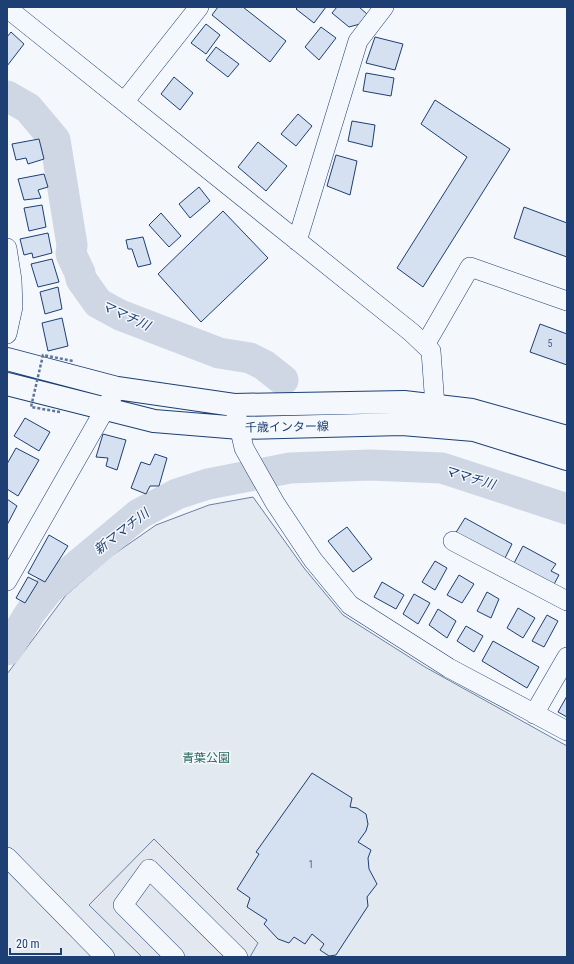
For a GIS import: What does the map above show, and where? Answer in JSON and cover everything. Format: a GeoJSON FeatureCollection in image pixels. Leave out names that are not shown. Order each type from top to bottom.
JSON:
{"type":"FeatureCollection","features":[{"type":"Feature","properties":{"kind":"main road","name":"千歳インター線"},"geometry":{"type":"LineString","coordinates":[[7,359],[117,388],[234,405],[404,402],[436,405],[472,410],[567,437]]}},
{"type":"Feature","properties":{"kind":"main road","name":"千歳インター線"},"geometry":{"type":"LineString","coordinates":[[7,384],[105,410],[242,438],[402,424],[474,430],[567,459]]}},
{"type":"Feature","properties":{"kind":"street"},"geometry":{"type":"LineString","coordinates":[[124,102],[199,7]]}},
{"type":"Feature","properties":{"kind":"street"},"geometry":{"type":"LineString","coordinates":[[297,241],[358,41],[383,7]]}},
{"type":"Feature","properties":{"kind":"street"},"geometry":{"type":"LineString","coordinates":[[7,8],[411,332],[425,345],[431,351],[436,405],[436,427]]}},
{"type":"Feature","properties":{"kind":"street"},"geometry":{"type":"LineString","coordinates":[[7,248],[13,307],[7,334]]}},
{"type":"Feature","properties":{"kind":"street"},"geometry":{"type":"LineString","coordinates":[[425,345],[470,266],[567,301]]}},
{"type":"Feature","properties":{"kind":"street"},"geometry":{"type":"LineString","coordinates":[[7,581],[117,388]]}},
{"type":"Feature","properties":{"kind":"street"},"geometry":{"type":"LineString","coordinates":[[234,405],[242,438],[275,503],[313,560],[350,605],[449,668],[567,731]]}},
{"type":"Feature","properties":{"kind":"street"},"geometry":{"type":"LineString","coordinates":[[453,541],[567,601]]}},
{"type":"Feature","properties":{"kind":"street"},"geometry":{"type":"LineString","coordinates":[[534,714],[567,657]]}},
{"type":"Feature","properties":{"kind":"street"},"geometry":{"type":"LineString","coordinates":[[7,857],[105,957]]}},
{"type":"Feature","properties":{"kind":"street"},"geometry":{"type":"LineString","coordinates":[[175,957],[123,905],[149,869],[238,957]]}},
{"type":"Feature","properties":{"kind":"path"},"geometry":{"type":"LineString","coordinates":[[60,412],[31,407],[43,355],[73,361]]}},
{"type":"Feature","properties":{"kind":"green space","name":"青葉公園"},"geometry":{"type":"Polygon","coordinates":[[[253,497],[304,568],[343,615],[425,667],[567,746],[567,957],[7,957],[7,674],[66,595],[110,557],[156,525],[209,505],[253,497]]]}},
{"type":"Feature","properties":{"kind":"shaded area"},"geometry":{"type":"Polygon","coordinates":[[[154,839],[258,943],[250,957],[142,957],[89,905],[154,839]]]}},
{"type":"Feature","properties":{"kind":"building"},"geometry":{"type":"Polygon","coordinates":[[[218,7],[243,7],[286,41],[270,62],[212,15],[218,7]]]}},
{"type":"Feature","properties":{"kind":"building"},"geometry":{"type":"Polygon","coordinates":[[[298,7],[326,7],[314,23],[296,9],[298,7]]]}},
{"type":"Feature","properties":{"kind":"building"},"geometry":{"type":"Polygon","coordinates":[[[337,7],[359,7],[367,14],[360,24],[349,27],[332,13],[337,7]]]}},
{"type":"Feature","properties":{"kind":"building"},"geometry":{"type":"Polygon","coordinates":[[[206,24],[220,35],[206,54],[191,43],[206,24]]]}},
{"type":"Feature","properties":{"kind":"building"},"geometry":{"type":"Polygon","coordinates":[[[321,27],[336,38],[319,60],[305,47],[321,27]]]}},
{"type":"Feature","properties":{"kind":"building"},"geometry":{"type":"Polygon","coordinates":[[[11,32],[24,44],[7,66],[7,37],[11,32]]]}},
{"type":"Feature","properties":{"kind":"building"},"geometry":{"type":"Polygon","coordinates":[[[375,37],[403,44],[395,70],[366,63],[375,37]]]}},
{"type":"Feature","properties":{"kind":"building"},"geometry":{"type":"Polygon","coordinates":[[[216,47],[239,64],[228,77],[206,60],[216,47]]]}},
{"type":"Feature","properties":{"kind":"building"},"geometry":{"type":"Polygon","coordinates":[[[366,73],[394,78],[391,96],[363,91],[366,73]]]}},
{"type":"Feature","properties":{"kind":"building"},"geometry":{"type":"Polygon","coordinates":[[[174,77],[193,93],[180,110],[161,94],[174,77]]]}},
{"type":"Feature","properties":{"kind":"building"},"geometry":{"type":"Polygon","coordinates":[[[435,100],[510,149],[423,287],[397,268],[467,157],[421,124],[435,100]]]}},
{"type":"Feature","properties":{"kind":"building"},"geometry":{"type":"Polygon","coordinates":[[[298,114],[312,126],[296,146],[281,134],[298,114]]]}},
{"type":"Feature","properties":{"kind":"building"},"geometry":{"type":"Polygon","coordinates":[[[352,121],[375,125],[372,147],[348,141],[352,121]]]}},
{"type":"Feature","properties":{"kind":"building"},"geometry":{"type":"Polygon","coordinates":[[[39,139],[44,159],[28,164],[26,158],[16,160],[12,144],[39,139]]]}},
{"type":"Feature","properties":{"kind":"building"},"geometry":{"type":"Polygon","coordinates":[[[258,142],[287,166],[266,191],[238,167],[258,142]]]}},
{"type":"Feature","properties":{"kind":"building"},"geometry":{"type":"Polygon","coordinates":[[[336,155],[357,161],[350,195],[327,186],[336,155]]]}},
{"type":"Feature","properties":{"kind":"building"},"geometry":{"type":"Polygon","coordinates":[[[44,174],[48,187],[38,190],[41,198],[24,200],[18,179],[44,174]]]}},
{"type":"Feature","properties":{"kind":"building"},"geometry":{"type":"Polygon","coordinates":[[[199,187],[210,201],[190,218],[179,204],[199,187]]]}},
{"type":"Feature","properties":{"kind":"building"},"geometry":{"type":"Polygon","coordinates":[[[42,205],[46,227],[29,231],[24,208],[42,205]]]}},
{"type":"Feature","properties":{"kind":"building"},"geometry":{"type":"Polygon","coordinates":[[[524,207],[567,223],[567,257],[514,238],[524,207]]]}},
{"type":"Feature","properties":{"kind":"building"},"geometry":{"type":"Polygon","coordinates":[[[223,211],[268,258],[201,322],[158,274],[223,211]]]}},
{"type":"Feature","properties":{"kind":"building"},"geometry":{"type":"Polygon","coordinates":[[[161,213],[181,236],[169,247],[149,225],[161,213]]]}},
{"type":"Feature","properties":{"kind":"building"},"geometry":{"type":"Polygon","coordinates":[[[48,233],[52,253],[33,258],[32,253],[24,255],[20,239],[48,233]]]}},
{"type":"Feature","properties":{"kind":"building"},"geometry":{"type":"Polygon","coordinates":[[[143,237],[151,264],[138,267],[132,249],[128,249],[126,240],[143,237]]]}},
{"type":"Feature","properties":{"kind":"building"},"geometry":{"type":"Polygon","coordinates":[[[52,259],[59,282],[38,287],[31,264],[52,259]]]}},
{"type":"Feature","properties":{"kind":"building"},"geometry":{"type":"Polygon","coordinates":[[[58,287],[62,309],[45,314],[40,292],[58,287]]]}},
{"type":"Feature","properties":{"kind":"building"},"geometry":{"type":"Polygon","coordinates":[[[62,318],[68,346],[48,351],[42,323],[62,318]]]}},
{"type":"Feature","properties":{"kind":"building"},"geometry":{"type":"Polygon","coordinates":[[[540,324],[567,334],[567,365],[530,352],[540,324]]]}},
{"type":"Feature","properties":{"kind":"building"},"geometry":{"type":"Polygon","coordinates":[[[25,418],[50,432],[39,451],[14,436],[25,418]]]}},
{"type":"Feature","properties":{"kind":"building"},"geometry":{"type":"Polygon","coordinates":[[[103,434],[126,440],[117,470],[106,466],[108,458],[96,457],[103,434]]]}},
{"type":"Feature","properties":{"kind":"building"},"geometry":{"type":"Polygon","coordinates":[[[16,448],[39,460],[18,496],[7,489],[7,464],[16,448]]]}},
{"type":"Feature","properties":{"kind":"building"},"geometry":{"type":"Polygon","coordinates":[[[155,454],[167,458],[159,486],[150,486],[146,494],[131,488],[141,462],[150,465],[155,454]]]}},
{"type":"Feature","properties":{"kind":"building"},"geometry":{"type":"Polygon","coordinates":[[[7,499],[17,506],[7,525],[7,499]]]}},
{"type":"Feature","properties":{"kind":"building"},"geometry":{"type":"Polygon","coordinates":[[[465,518],[512,544],[504,560],[455,534],[465,518]]]}},
{"type":"Feature","properties":{"kind":"building"},"geometry":{"type":"Polygon","coordinates":[[[347,527],[372,559],[353,572],[328,541],[347,527]]]}},
{"type":"Feature","properties":{"kind":"building"},"geometry":{"type":"Polygon","coordinates":[[[49,535],[68,546],[45,582],[28,573],[49,535]]]}},
{"type":"Feature","properties":{"kind":"building"},"geometry":{"type":"Polygon","coordinates":[[[523,546],[556,564],[551,571],[559,575],[552,588],[513,565],[523,546]]]}},
{"type":"Feature","properties":{"kind":"building"},"geometry":{"type":"Polygon","coordinates":[[[435,561],[447,568],[435,590],[422,582],[435,561]]]}},
{"type":"Feature","properties":{"kind":"building"},"geometry":{"type":"Polygon","coordinates":[[[459,575],[474,584],[462,603],[447,595],[459,575]]]}},
{"type":"Feature","properties":{"kind":"building"},"geometry":{"type":"Polygon","coordinates":[[[28,577],[38,582],[25,603],[16,598],[28,577]]]}},
{"type":"Feature","properties":{"kind":"building"},"geometry":{"type":"Polygon","coordinates":[[[382,582],[404,595],[396,609],[374,597],[382,582]]]}},
{"type":"Feature","properties":{"kind":"building"},"geometry":{"type":"Polygon","coordinates":[[[487,592],[499,599],[491,618],[477,611],[487,592]]]}},
{"type":"Feature","properties":{"kind":"building"},"geometry":{"type":"Polygon","coordinates":[[[414,594],[430,603],[418,624],[403,614],[414,594]]]}},
{"type":"Feature","properties":{"kind":"building"},"geometry":{"type":"Polygon","coordinates":[[[518,608],[535,618],[523,638],[507,628],[518,608]]]}},
{"type":"Feature","properties":{"kind":"building"},"geometry":{"type":"Polygon","coordinates":[[[438,609],[456,621],[447,638],[429,625],[438,609]]]}},
{"type":"Feature","properties":{"kind":"building"},"geometry":{"type":"Polygon","coordinates":[[[547,615],[558,621],[544,647],[532,641],[547,615]]]}},
{"type":"Feature","properties":{"kind":"building"},"geometry":{"type":"Polygon","coordinates":[[[466,626],[483,636],[474,652],[457,641],[466,626]]]}},
{"type":"Feature","properties":{"kind":"building"},"geometry":{"type":"Polygon","coordinates":[[[493,641],[539,667],[527,688],[482,661],[493,641]]]}},
{"type":"Feature","properties":{"kind":"building"},"geometry":{"type":"Polygon","coordinates":[[[567,696],[567,717],[558,712],[567,696]]]}},
{"type":"Feature","properties":{"kind":"building"},"geometry":{"type":"Polygon","coordinates":[[[312,773],[352,798],[350,807],[357,808],[366,814],[368,824],[366,831],[358,842],[371,850],[368,858],[369,869],[377,884],[367,897],[368,906],[336,955],[329,956],[320,950],[324,944],[312,934],[305,944],[294,937],[289,943],[278,939],[264,924],[267,920],[247,907],[250,898],[237,889],[259,854],[256,852],[312,773]]]}},
{"type":"Feature","properties":{"kind":"waterway","name":"ママチ川"},"geometry":{"type":"LineString","coordinates":[[7,96],[28,108],[55,140],[72,245],[71,254],[80,273],[81,279],[98,303],[120,315],[219,353],[250,358],[264,365],[283,380]]}},
{"type":"Feature","properties":{"kind":"waterway","name":"新ママチ川"},"geometry":{"type":"LineString","coordinates":[[7,650],[30,613],[49,589],[139,514],[177,494],[208,484],[290,468],[370,465],[442,468],[567,509]]}}]}
